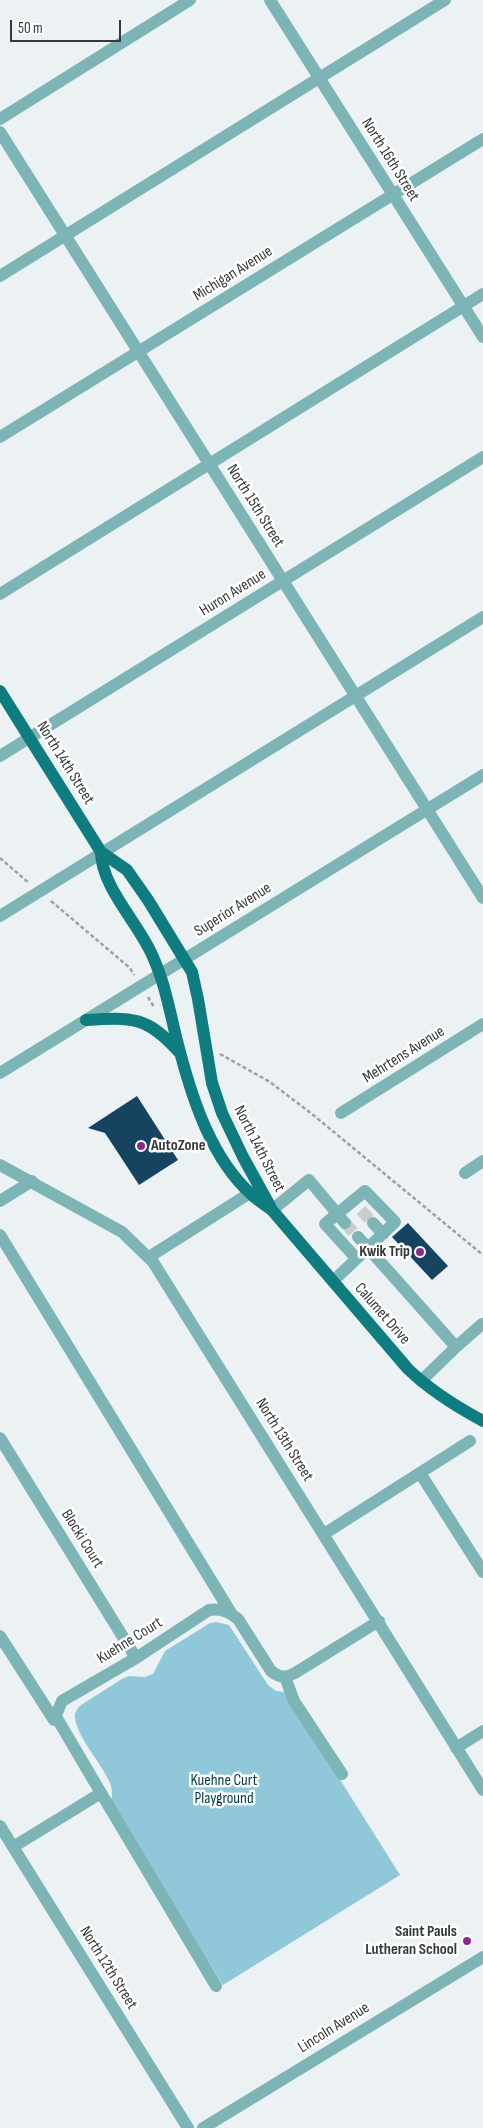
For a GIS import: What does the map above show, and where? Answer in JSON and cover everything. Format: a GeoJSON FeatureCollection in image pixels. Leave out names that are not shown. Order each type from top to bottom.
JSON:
{"type":"FeatureCollection","features":[{"type":"Feature","properties":{"kind":"main road","name":"North 14th Street"},"geometry":{"type":"LineString","coordinates":[[0,691],[102,852],[127,870],[192,972],[212,1083],[222,1113],[272,1210]]}},
{"type":"Feature","properties":{"kind":"main road","name":"North 14th Street"},"geometry":{"type":"LineString","coordinates":[[102,852],[101,860],[114,891],[144,938],[161,974],[180,1052],[214,1146],[250,1193],[272,1210]]}},
{"type":"Feature","properties":{"kind":"main road"},"geometry":{"type":"LineString","coordinates":[[86,1020],[137,1020],[158,1031],[180,1052]]}},
{"type":"Feature","properties":{"kind":"main road","name":"Calumet Drive"},"geometry":{"type":"LineString","coordinates":[[272,1210],[408,1369],[451,1404],[483,1421]]}},
{"type":"Feature","properties":{"kind":"street"},"geometry":{"type":"LineString","coordinates":[[0,119],[190,0]]}},
{"type":"Feature","properties":{"kind":"street","name":"North 16th Street"},"geometry":{"type":"LineString","coordinates":[[270,0],[483,337]]}},
{"type":"Feature","properties":{"kind":"street"},"geometry":{"type":"LineString","coordinates":[[0,276],[446,0]]}},
{"type":"Feature","properties":{"kind":"street","name":"North 15th Street"},"geometry":{"type":"LineString","coordinates":[[0,132],[483,898]]}},
{"type":"Feature","properties":{"kind":"street","name":"Michigan Avenue"},"geometry":{"type":"LineString","coordinates":[[0,438],[483,139]]}},
{"type":"Feature","properties":{"kind":"street"},"geometry":{"type":"LineString","coordinates":[[0,594],[483,294]]}},
{"type":"Feature","properties":{"kind":"street","name":"Huron Avenue"},"geometry":{"type":"LineString","coordinates":[[0,756],[483,457]]}},
{"type":"Feature","properties":{"kind":"street"},"geometry":{"type":"LineString","coordinates":[[0,916],[355,695],[483,618]]}},
{"type":"Feature","properties":{"kind":"street","name":"Superior Avenue"},"geometry":{"type":"LineString","coordinates":[[0,1073],[483,775]]}},
{"type":"Feature","properties":{"kind":"street","name":"Mehrtens Avenue"},"geometry":{"type":"LineString","coordinates":[[341,1113],[483,1024]]}},
{"type":"Feature","properties":{"kind":"street"},"geometry":{"type":"LineString","coordinates":[[465,1173],[483,1161]]}},
{"type":"Feature","properties":{"kind":"street","name":"North 13th Street"},"geometry":{"type":"LineString","coordinates":[[0,1165],[122,1232],[149,1257],[379,1621],[483,1790]]}},
{"type":"Feature","properties":{"kind":"street"},"geometry":{"type":"LineString","coordinates":[[272,1210],[309,1180],[341,1219]]}},
{"type":"Feature","properties":{"kind":"street"},"geometry":{"type":"LineString","coordinates":[[0,1201],[32,1181]]}},
{"type":"Feature","properties":{"kind":"street"},"geometry":{"type":"LineString","coordinates":[[333,1281],[396,1222],[365,1191],[357,1206],[341,1219],[325,1224],[356,1258]]}},
{"type":"Feature","properties":{"kind":"street"},"geometry":{"type":"LineString","coordinates":[[149,1257],[250,1193]]}},
{"type":"Feature","properties":{"kind":"street"},"geometry":{"type":"LineString","coordinates":[[373,1223],[383,1234]]}},
{"type":"Feature","properties":{"kind":"street"},"geometry":{"type":"LineString","coordinates":[[0,1235],[231,1613],[238,1620],[271,1671],[278,1677],[285,1678],[296,1673],[379,1621]]}},
{"type":"Feature","properties":{"kind":"street"},"geometry":{"type":"LineString","coordinates":[[358,1237],[456,1347]]}},
{"type":"Feature","properties":{"kind":"street"},"geometry":{"type":"LineString","coordinates":[[421,1381],[482,1324]]}},
{"type":"Feature","properties":{"kind":"street","name":"Blocki Court"},"geometry":{"type":"LineString","coordinates":[[0,1438],[136,1658]]}},
{"type":"Feature","properties":{"kind":"street"},"geometry":{"type":"LineString","coordinates":[[324,1534],[470,1442]]}},
{"type":"Feature","properties":{"kind":"street"},"geometry":{"type":"LineString","coordinates":[[420,1473],[483,1572]]}},
{"type":"Feature","properties":{"kind":"street","name":"Kuehne Court"},"geometry":{"type":"LineString","coordinates":[[54,1720],[62,1701],[136,1658],[210,1610],[231,1613]]}},
{"type":"Feature","properties":{"kind":"street"},"geometry":{"type":"LineString","coordinates":[[0,1636],[54,1720],[58,1720],[216,1986]]}},
{"type":"Feature","properties":{"kind":"street"},"geometry":{"type":"LineString","coordinates":[[285,1678],[294,1701],[342,1774]]}},
{"type":"Feature","properties":{"kind":"street"},"geometry":{"type":"LineString","coordinates":[[456,1748],[483,1731]]}},
{"type":"Feature","properties":{"kind":"street"},"geometry":{"type":"LineString","coordinates":[[13,1847],[100,1793]]}},
{"type":"Feature","properties":{"kind":"street","name":"North 12th Street"},"geometry":{"type":"LineString","coordinates":[[0,1826],[188,2128]]}},
{"type":"Feature","properties":{"kind":"street","name":"Lincoln Avenue"},"geometry":{"type":"LineString","coordinates":[[203,2128],[483,1956]]}},
{"type":"Feature","properties":{"kind":"path"},"geometry":{"type":"LineString","coordinates":[[0,858],[130,968],[156,1009]]}},
{"type":"Feature","properties":{"kind":"path"},"geometry":{"type":"LineString","coordinates":[[220,1054],[270,1082],[312,1114],[483,1255]]}},
{"type":"Feature","properties":{"kind":"green space","name":"Kuehne Curt Playground"},"geometry":{"type":"Polygon","coordinates":[[[216,1622],[229,1625],[268,1685],[276,1691],[285,1692],[400,1875],[223,1985],[112,1809],[110,1783],[80,1734],[75,1716],[76,1711],[81,1705],[122,1679],[129,1676],[145,1677],[153,1674],[165,1651],[210,1623],[216,1622]]]}},
{"type":"Feature","properties":{"kind":"building","name":"AutoZone"},"geometry":{"type":"Polygon","coordinates":[[[137,1096],[178,1160],[139,1185],[105,1133],[88,1128],[137,1096]]]}},
{"type":"Feature","properties":{"kind":"building","name":"Kwik Trip"},"geometry":{"type":"Polygon","coordinates":[[[408,1223],[448,1266],[432,1280],[392,1237],[408,1223]]]}},
{"type":"Feature","properties":{"kind":"tunnel"},"geometry":{"type":"LineString","coordinates":[[361,1210],[373,1223]]}},
{"type":"Feature","properties":{"kind":"tunnel"},"geometry":{"type":"LineString","coordinates":[[345,1223],[358,1237]]}},
{"type":"Feature","properties":{"kind":"place","name":"AutoZone"},"geometry":{"type":"Point","coordinates":[141,1146]}},
{"type":"Feature","properties":{"kind":"place","name":"Kwik Trip"},"geometry":{"type":"Point","coordinates":[420,1252]}},
{"type":"Feature","properties":{"kind":"place","name":"Saint Pauls Lutheran School"},"geometry":{"type":"Point","coordinates":[467,1941]}}]}
